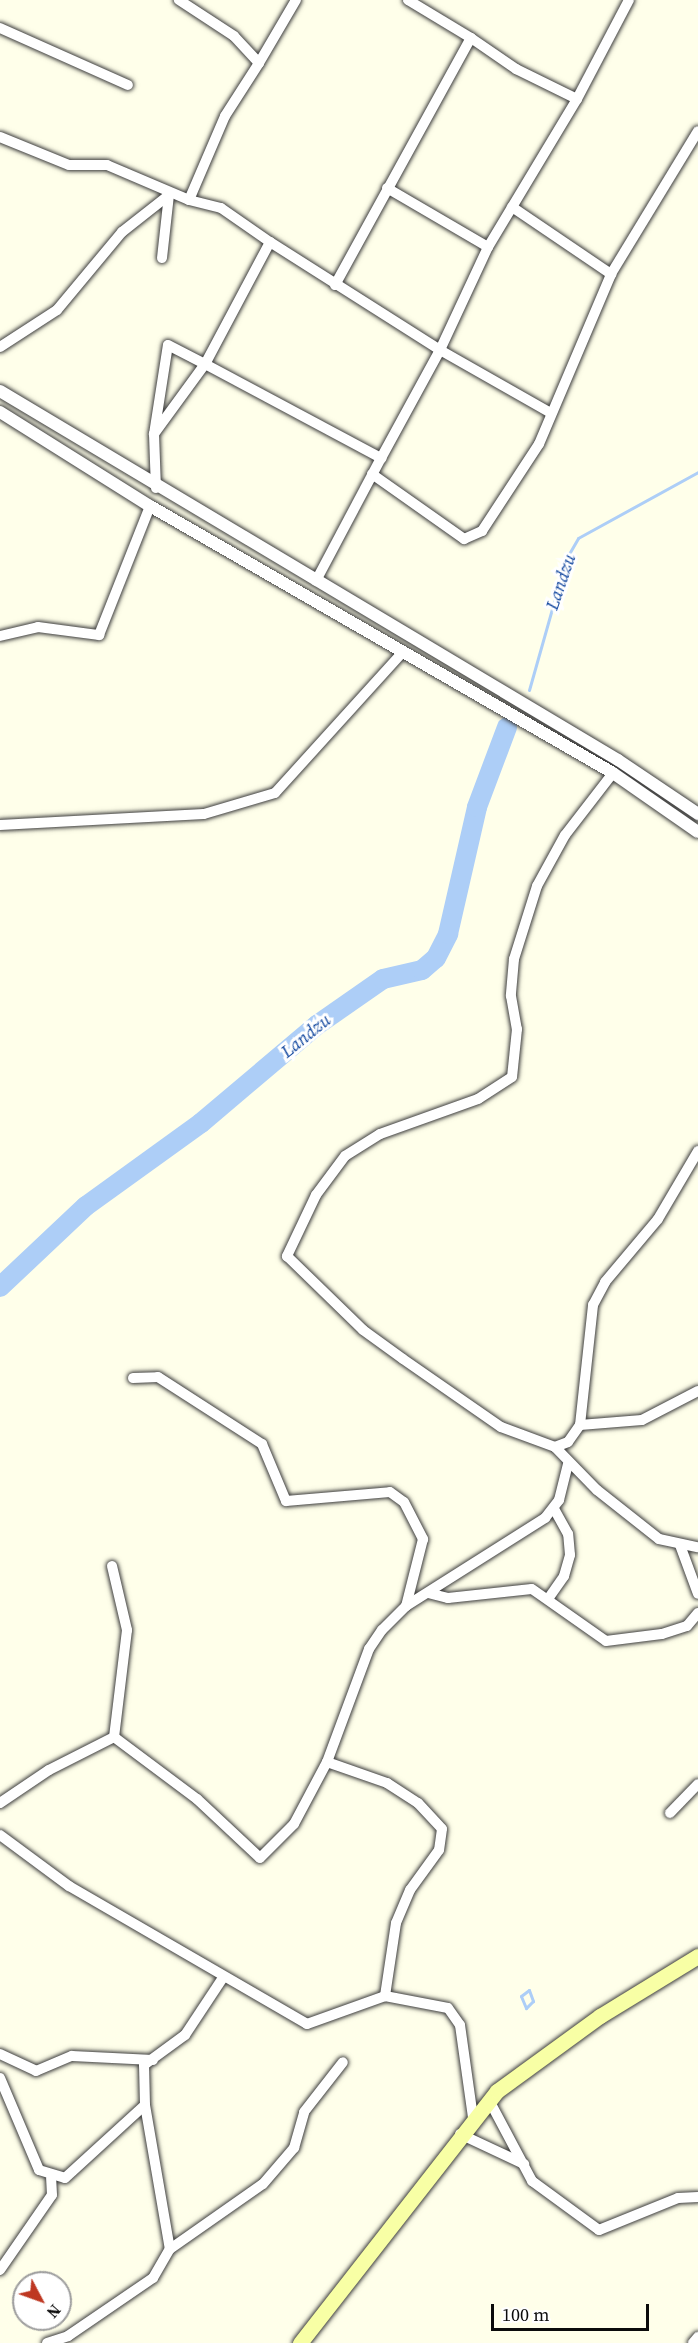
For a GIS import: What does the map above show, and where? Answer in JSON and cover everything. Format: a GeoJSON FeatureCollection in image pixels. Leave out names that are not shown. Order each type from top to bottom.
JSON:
{"type":"FeatureCollection","features":[{"type":"Feature","properties":{"kind":"main road"},"geometry":{"type":"LineString","coordinates":[[300,2343],[460,2134],[489,2100],[555,2045],[698,1956]]}},
{"type":"Feature","properties":{"kind":"street"},"geometry":{"type":"LineString","coordinates":[[179,0],[234,36],[259,63]]}},
{"type":"Feature","properties":{"kind":"street"},"geometry":{"type":"LineString","coordinates":[[189,200],[225,116],[296,0]]}},
{"type":"Feature","properties":{"kind":"street"},"geometry":{"type":"LineString","coordinates":[[408,0],[471,38],[516,69],[577,99]]}},
{"type":"Feature","properties":{"kind":"street"},"geometry":{"type":"LineString","coordinates":[[316,581],[440,350],[488,247],[577,99],[629,0]]}},
{"type":"Feature","properties":{"kind":"street"},"geometry":{"type":"LineString","coordinates":[[0,28],[128,85]]}},
{"type":"Feature","properties":{"kind":"street"},"geometry":{"type":"LineString","coordinates":[[335,285],[471,38]]}},
{"type":"Feature","properties":{"kind":"street"},"geometry":{"type":"LineString","coordinates":[[372,474],[446,529],[464,539],[475,538],[538,444],[611,274],[698,131]]}},
{"type":"Feature","properties":{"kind":"street"},"geometry":{"type":"LineString","coordinates":[[0,137],[69,165],[107,165],[169,195],[221,208],[335,285],[440,350],[551,413]]}},
{"type":"Feature","properties":{"kind":"street"},"geometry":{"type":"LineString","coordinates":[[387,188],[488,247]]}},
{"type":"Feature","properties":{"kind":"street"},"geometry":{"type":"LineString","coordinates":[[162,258],[169,195]]}},
{"type":"Feature","properties":{"kind":"street"},"geometry":{"type":"LineString","coordinates":[[0,347],[57,310],[122,232],[169,195]]}},
{"type":"Feature","properties":{"kind":"street"},"geometry":{"type":"LineString","coordinates":[[512,207],[611,274]]}},
{"type":"Feature","properties":{"kind":"street"},"geometry":{"type":"LineString","coordinates":[[154,434],[205,364],[270,242]]}},
{"type":"Feature","properties":{"kind":"street"},"geometry":{"type":"LineString","coordinates":[[156,488],[154,434],[168,345],[381,458]]}},
{"type":"Feature","properties":{"kind":"street"},"geometry":{"type":"LineString","coordinates":[[0,392],[156,488],[618,760],[698,814]]}},
{"type":"Feature","properties":{"kind":"street"},"geometry":{"type":"LineString","coordinates":[[0,412],[150,506],[613,773],[698,832]]}},
{"type":"Feature","properties":{"kind":"street"},"geometry":{"type":"LineString","coordinates":[[0,636],[38,627],[99,635],[150,506]]}},
{"type":"Feature","properties":{"kind":"street"},"geometry":{"type":"LineString","coordinates":[[0,825],[204,814],[275,793],[403,652]]}},
{"type":"Feature","properties":{"kind":"street"},"geometry":{"type":"LineString","coordinates":[[613,773],[565,835],[537,886],[514,959],[512,1077],[478,1099],[380,1134],[345,1156],[316,1195],[287,1256],[379,1342],[501,1427],[555,1448],[568,1463],[637,1524],[680,1545],[698,1547]]}},
{"type":"Feature","properties":{"kind":"street"},"geometry":{"type":"LineString","coordinates":[[555,1448],[568,1442],[580,1425],[593,1305],[605,1282],[658,1219],[698,1151]]}},
{"type":"Feature","properties":{"kind":"street"},"geometry":{"type":"LineString","coordinates":[[133,1378],[158,1377],[262,1444],[286,1501],[390,1492],[404,1502],[423,1539],[406,1606]]}},
{"type":"Feature","properties":{"kind":"street"},"geometry":{"type":"LineString","coordinates":[[580,1425],[642,1420],[698,1391]]}},
{"type":"Feature","properties":{"kind":"street"},"geometry":{"type":"LineString","coordinates":[[114,1737],[197,1798],[260,1857],[294,1824],[327,1762],[369,1649],[406,1606],[555,1509],[568,1463]]}},
{"type":"Feature","properties":{"kind":"street"},"geometry":{"type":"LineString","coordinates":[[548,1599],[564,1576],[570,1555],[568,1534],[555,1509]]}},
{"type":"Feature","properties":{"kind":"street"},"geometry":{"type":"LineString","coordinates":[[680,1545],[698,1594]]}},
{"type":"Feature","properties":{"kind":"street"},"geometry":{"type":"LineString","coordinates":[[112,1566],[128,1630],[114,1737]]}},
{"type":"Feature","properties":{"kind":"street"},"geometry":{"type":"LineString","coordinates":[[428,1593],[448,1598],[532,1589],[606,1641],[662,1634],[687,1626],[698,1613]]}},
{"type":"Feature","properties":{"kind":"street"},"geometry":{"type":"LineString","coordinates":[[0,1803],[49,1770],[114,1737]]}},
{"type":"Feature","properties":{"kind":"street"},"geometry":{"type":"LineString","coordinates":[[327,1762],[387,1783],[418,1803],[442,1829],[439,1850],[406,1896],[396,1923],[385,1996]]}},
{"type":"Feature","properties":{"kind":"street"},"geometry":{"type":"LineString","coordinates":[[670,1813],[698,1784]]}},
{"type":"Feature","properties":{"kind":"street"},"geometry":{"type":"LineString","coordinates":[[0,1835],[69,1886],[222,1979],[307,2024],[385,1996],[426,2001],[456,2016],[473,2118]]}},
{"type":"Feature","properties":{"kind":"street"},"geometry":{"type":"LineString","coordinates":[[170,2249],[145,2105],[143,2073],[153,2060],[185,2035],[222,1979]]}},
{"type":"Feature","properties":{"kind":"street"},"geometry":{"type":"LineString","coordinates":[[0,2054],[36,2071],[72,2056],[153,2060]]}},
{"type":"Feature","properties":{"kind":"street"},"geometry":{"type":"LineString","coordinates":[[47,2343],[68,2336],[153,2278],[170,2249],[263,2184],[294,2148],[304,2112],[343,2062]]}},
{"type":"Feature","properties":{"kind":"street"},"geometry":{"type":"LineString","coordinates":[[0,2078],[23,2140],[39,2170],[51,2178],[64,2178],[145,2105]]}},
{"type":"Feature","properties":{"kind":"street"},"geometry":{"type":"LineString","coordinates":[[489,2100],[540,2190],[599,2230],[678,2198],[698,2197]]}},
{"type":"Feature","properties":{"kind":"street"},"geometry":{"type":"LineString","coordinates":[[460,2134],[524,2164]]}},
{"type":"Feature","properties":{"kind":"street"},"geometry":{"type":"LineString","coordinates":[[0,2270],[52,2195],[51,2178]]}},
{"type":"Feature","properties":{"kind":"street"},"geometry":{"type":"LineString","coordinates":[[693,2343],[698,2337]]}},
{"type":"Feature","properties":{"kind":"waterway","name":"Landzu"},"geometry":{"type":"LineString","coordinates":[[529,690],[566,559],[578,538],[698,472]]}},
{"type":"Feature","properties":{"kind":"waterway","name":"Landzu"},"geometry":{"type":"LineString","coordinates":[[0,1287],[86,1206],[201,1123],[317,1025],[383,979],[422,970],[436,958],[448,934],[477,807],[507,727]]}},
{"type":"Feature","properties":{"kind":"waterway"},"geometry":{"type":"LineString","coordinates":[[529,1990],[533,2001],[526,2008],[521,1996],[529,1990]]}}]}
